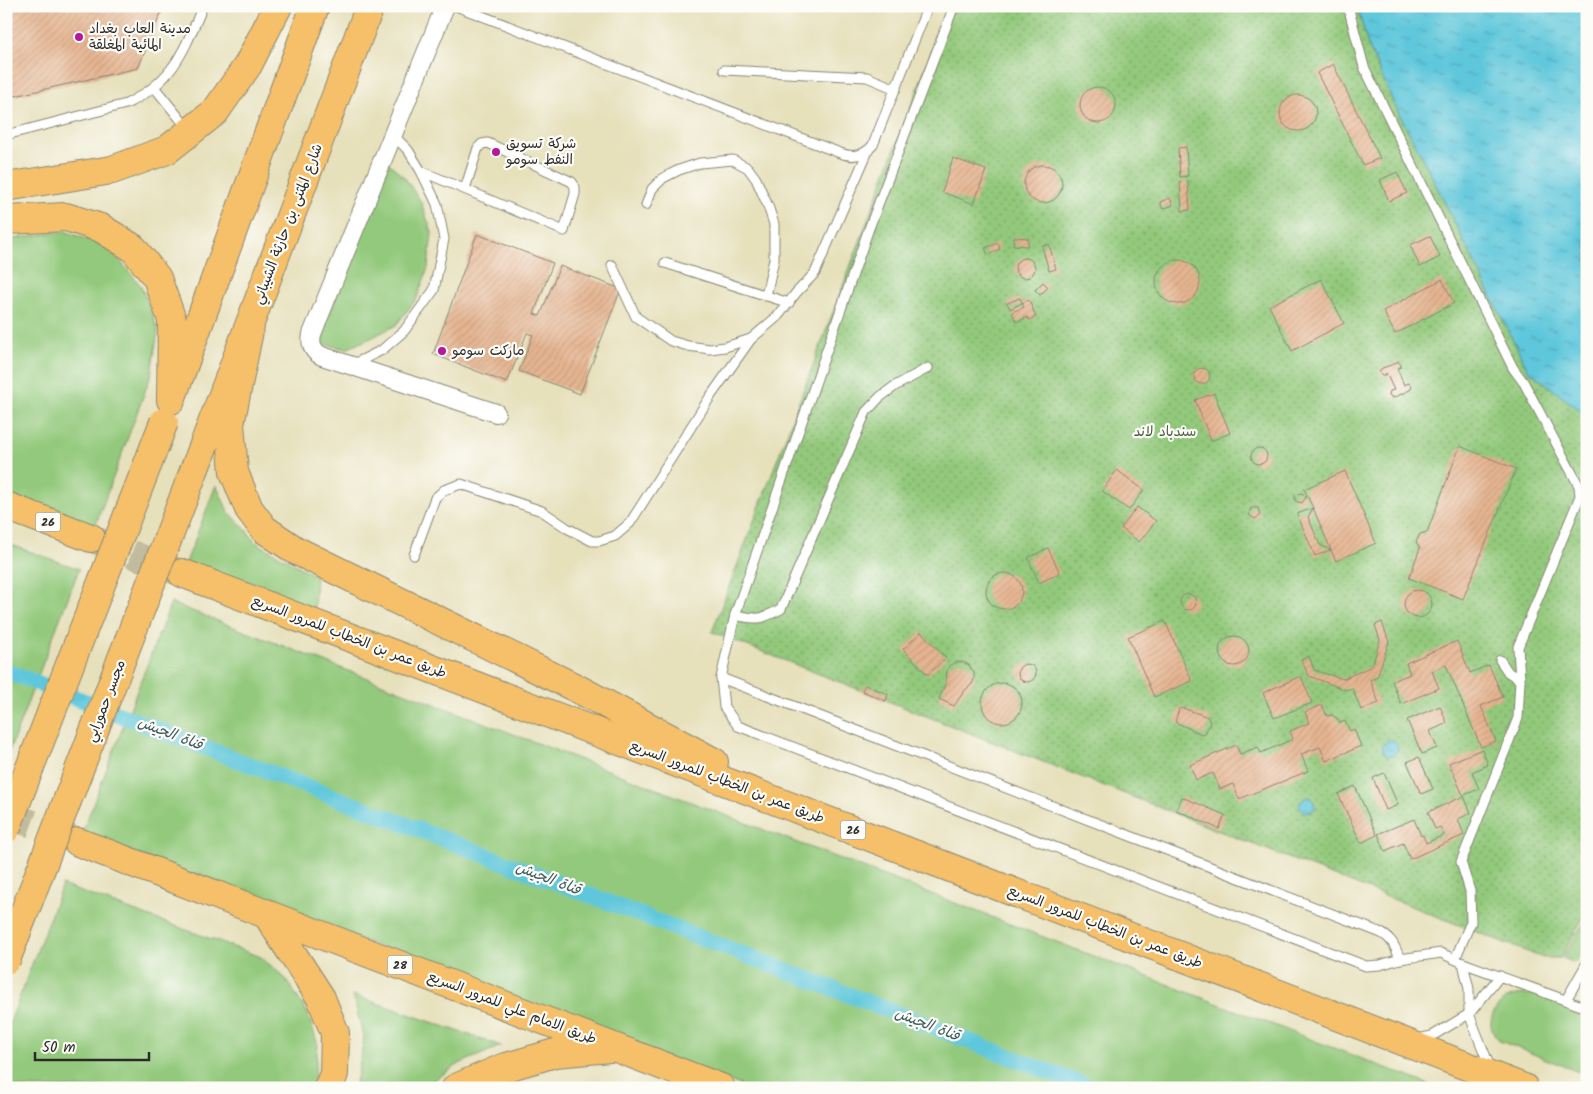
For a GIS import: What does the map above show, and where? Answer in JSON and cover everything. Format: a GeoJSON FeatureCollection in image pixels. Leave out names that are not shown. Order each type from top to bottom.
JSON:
{"type":"FeatureCollection","features":[{"type":"Feature","properties":{"kind":"main road"},"geometry":{"type":"LineString","coordinates":[[6,187],[112,170],[167,150],[214,112],[248,65],[278,6]]}},
{"type":"Feature","properties":{"kind":"main road"},"geometry":{"type":"LineString","coordinates":[[6,828],[168,411],[315,6]]}},
{"type":"Feature","properties":{"kind":"main road","name":"شارع المثنى بن حارثة الشيباني"},"geometry":{"type":"LineString","coordinates":[[205,442],[370,6]]}},
{"type":"Feature","properties":{"kind":"main road"},"geometry":{"type":"LineString","coordinates":[[6,220],[66,218],[101,228],[133,248],[157,278],[172,320],[168,411]]}},
{"type":"Feature","properties":{"kind":"main road"},"geometry":{"type":"LineString","coordinates":[[250,326],[230,424],[234,472],[248,509],[264,529],[295,550],[580,690],[817,816]]}},
{"type":"Feature","properties":{"kind":"main road","name":"مجسر حمورابي"},"geometry":{"type":"LineString","coordinates":[[6,960],[205,442]]}},
{"type":"Feature","properties":{"kind":"main road","name":"26"},"geometry":{"type":"LineString","coordinates":[[6,506],[90,538]]}},
{"type":"Feature","properties":{"kind":"main road","name":"طريق عمر بن الخطاب للمرور السريع"},"geometry":{"type":"LineString","coordinates":[[182,573],[1524,1088]]}},
{"type":"Feature","properties":{"kind":"main road","name":"طريق الامام علي للمرور السريع"},"geometry":{"type":"LineString","coordinates":[[78,842],[721,1088]]}},
{"type":"Feature","properties":{"kind":"main road"},"geometry":{"type":"LineString","coordinates":[[266,913],[321,998],[335,1033],[334,1074],[328,1088]]}},
{"type":"Feature","properties":{"kind":"main road"},"geometry":{"type":"LineString","coordinates":[[456,1088],[503,1068],[555,1053],[616,1048]]}},
{"type":"Feature","properties":{"kind":"street"},"geometry":{"type":"LineString","coordinates":[[445,6],[311,339],[312,347],[317,354],[496,413]]}},
{"type":"Feature","properties":{"kind":"lane"},"geometry":{"type":"LineString","coordinates":[[6,135],[126,104],[155,88],[177,63],[203,6]]}},
{"type":"Feature","properties":{"kind":"lane"},"geometry":{"type":"LineString","coordinates":[[456,6],[847,156],[862,155],[868,151]]}},
{"type":"Feature","properties":{"kind":"lane"},"geometry":{"type":"LineString","coordinates":[[414,555],[435,498],[444,490],[461,484],[542,510],[567,528],[592,541],[615,536],[630,523],[710,397],[752,339],[778,316],[815,273],[868,151],[873,145],[928,6]]}},
{"type":"Feature","properties":{"kind":"lane"},"geometry":{"type":"LineString","coordinates":[[954,6],[868,232],[735,616],[720,678],[724,707],[738,726],[1366,966],[1380,965],[1400,958],[1441,953],[1587,1008]]}},
{"type":"Feature","properties":{"kind":"lane"},"geometry":{"type":"LineString","coordinates":[[1348,6],[1364,67],[1513,368],[1524,383],[1579,486],[1580,496],[1518,647],[1520,680],[1518,718],[1461,862],[1470,891],[1471,922],[1459,961],[1468,988],[1468,1014],[1493,1076]]}},
{"type":"Feature","properties":{"kind":"lane"},"geometry":{"type":"LineString","coordinates":[[724,70],[867,77],[896,89]]}},
{"type":"Feature","properties":{"kind":"lane"},"geometry":{"type":"LineString","coordinates":[[155,88],[190,132]]}},
{"type":"Feature","properties":{"kind":"lane"},"geometry":{"type":"LineString","coordinates":[[352,365],[382,350],[404,330],[434,290],[444,239],[437,204],[421,171],[408,150],[393,135]]}},
{"type":"Feature","properties":{"kind":"lane"},"geometry":{"type":"LineString","coordinates":[[421,171],[564,231],[575,194],[572,182],[488,143],[482,144],[478,148],[465,189]]}},
{"type":"Feature","properties":{"kind":"lane"},"geometry":{"type":"LineString","coordinates":[[646,205],[652,189],[663,178],[693,165],[733,160],[748,168],[756,179],[774,224],[774,259],[766,296]]}},
{"type":"Feature","properties":{"kind":"lane"},"geometry":{"type":"LineString","coordinates":[[665,264],[788,303]]}},
{"type":"Feature","properties":{"kind":"lane"},"geometry":{"type":"LineString","coordinates":[[612,266],[636,317],[671,341],[710,349],[725,348],[752,339]]}},
{"type":"Feature","properties":{"kind":"lane"},"geometry":{"type":"LineString","coordinates":[[735,616],[756,620],[781,609],[866,412],[880,397],[895,386],[928,368]]}},
{"type":"Feature","properties":{"kind":"lane"},"geometry":{"type":"LineString","coordinates":[[1500,660],[1508,672],[1520,680]]}},
{"type":"Feature","properties":{"kind":"lane"},"geometry":{"type":"LineString","coordinates":[[720,678],[1379,932],[1388,936],[1400,958]]}},
{"type":"Feature","properties":{"kind":"lane"},"geometry":{"type":"LineString","coordinates":[[1566,1000],[1587,964]]}},
{"type":"Feature","properties":{"kind":"lane"},"geometry":{"type":"LineString","coordinates":[[1405,1042],[1432,1036],[1468,1014],[1500,976]]}},
{"type":"Feature","properties":{"kind":"green space","name":"سندباد لاند"},"geometry":{"type":"Polygon","coordinates":[[[949,6],[1357,6],[1368,45],[1394,104],[1528,370],[1587,416],[1587,911],[1561,958],[1543,958],[712,632],[949,6]]]}},
{"type":"Feature","properties":{"kind":"green space"},"geometry":{"type":"Polygon","coordinates":[[[388,162],[405,178],[421,202],[432,233],[428,268],[417,298],[396,325],[371,338],[346,349],[319,343],[388,162]]]}},
{"type":"Feature","properties":{"kind":"green space"},"geometry":{"type":"Polygon","coordinates":[[[64,231],[108,247],[141,286],[158,330],[151,375],[94,529],[6,493],[6,240],[64,231]]]}},
{"type":"Feature","properties":{"kind":"green space"},"geometry":{"type":"Polygon","coordinates":[[[216,485],[228,511],[255,542],[316,576],[314,609],[184,568],[216,485]]]}},
{"type":"Feature","properties":{"kind":"green space"},"geometry":{"type":"Polygon","coordinates":[[[6,543],[79,569],[6,759],[6,543]]]}},
{"type":"Feature","properties":{"kind":"green space"},"geometry":{"type":"Polygon","coordinates":[[[171,603],[1438,1088],[748,1088],[82,833],[171,603]]]}},
{"type":"Feature","properties":{"kind":"green space"},"geometry":{"type":"Polygon","coordinates":[[[62,885],[261,957],[285,978],[307,1012],[318,1045],[312,1088],[6,1088],[6,1040],[9,1025],[62,885]]]}},
{"type":"Feature","properties":{"kind":"green space"},"geometry":{"type":"Polygon","coordinates":[[[1587,918],[1587,943],[1575,963],[1563,958],[1587,918]]]}},
{"type":"Feature","properties":{"kind":"green space"},"geometry":{"type":"Polygon","coordinates":[[[1520,994],[1534,994],[1587,1014],[1587,1075],[1500,1041],[1494,1033],[1491,1021],[1501,1003],[1507,998],[1520,994]]]}},
{"type":"Feature","properties":{"kind":"green space"},"geometry":{"type":"Polygon","coordinates":[[[353,995],[501,1046],[461,1063],[421,1088],[354,1088],[364,1039],[353,995]]]}},
{"type":"Feature","properties":{"kind":"water"},"geometry":{"type":"Polygon","coordinates":[[[1357,6],[1587,6],[1587,416],[1528,370],[1394,104],[1368,45],[1357,6]]]}},
{"type":"Feature","properties":{"kind":"water"},"geometry":{"type":"Polygon","coordinates":[[[1393,740],[1398,745],[1398,751],[1394,756],[1387,756],[1383,751],[1382,745],[1387,741],[1393,740]]]}},
{"type":"Feature","properties":{"kind":"water"},"geometry":{"type":"Polygon","coordinates":[[[1311,797],[1315,802],[1316,808],[1311,813],[1308,811],[1305,813],[1300,808],[1300,802],[1304,798],[1311,797]]]}},
{"type":"Feature","properties":{"kind":"building","name":"مدينة العاب بغداد المائية المغلقة"},"geometry":{"type":"Polygon","coordinates":[[[6,6],[164,6],[138,68],[6,98],[6,6]]]}},
{"type":"Feature","properties":{"kind":"building"},"geometry":{"type":"Polygon","coordinates":[[[1333,64],[1380,158],[1363,165],[1317,73],[1333,64]]]}},
{"type":"Feature","properties":{"kind":"building"},"geometry":{"type":"Polygon","coordinates":[[[1098,87],[1105,88],[1111,92],[1115,98],[1115,112],[1111,118],[1105,122],[1098,123],[1091,122],[1085,118],[1081,112],[1080,105],[1081,98],[1085,92],[1091,88],[1098,87]]]}},
{"type":"Feature","properties":{"kind":"building"},"geometry":{"type":"Polygon","coordinates":[[[1298,95],[1305,96],[1311,100],[1315,106],[1315,120],[1311,126],[1305,130],[1298,131],[1291,130],[1285,126],[1281,120],[1280,113],[1281,106],[1285,100],[1291,96],[1298,95]]]}},
{"type":"Feature","properties":{"kind":"building"},"geometry":{"type":"Polygon","coordinates":[[[1186,147],[1188,176],[1180,177],[1178,148],[1186,147]]]}},
{"type":"Feature","properties":{"kind":"building"},"geometry":{"type":"Polygon","coordinates":[[[953,158],[986,170],[974,204],[942,192],[953,158]]]}},
{"type":"Feature","properties":{"kind":"building"},"geometry":{"type":"Polygon","coordinates":[[[1043,165],[1057,170],[1062,184],[1057,198],[1043,203],[1029,198],[1024,184],[1029,170],[1043,165]]]}},
{"type":"Feature","properties":{"kind":"building"},"geometry":{"type":"Polygon","coordinates":[[[1397,172],[1407,193],[1389,201],[1380,180],[1397,172]]]}},
{"type":"Feature","properties":{"kind":"building"},"geometry":{"type":"Polygon","coordinates":[[[1188,181],[1190,210],[1182,211],[1180,182],[1188,181]]]}},
{"type":"Feature","properties":{"kind":"building"},"geometry":{"type":"Polygon","coordinates":[[[1170,198],[1173,205],[1163,209],[1160,202],[1170,198]]]}},
{"type":"Feature","properties":{"kind":"building"},"geometry":{"type":"Polygon","coordinates":[[[477,234],[553,263],[534,314],[540,316],[560,266],[621,289],[580,394],[519,371],[533,335],[527,333],[507,383],[433,354],[477,234]]]}},
{"type":"Feature","properties":{"kind":"building"},"geometry":{"type":"Polygon","coordinates":[[[1430,236],[1440,257],[1420,267],[1410,245],[1430,236]]]}},
{"type":"Feature","properties":{"kind":"building"},"geometry":{"type":"Polygon","coordinates":[[[1014,237],[1028,238],[1028,246],[1013,245],[1014,237]]]}},
{"type":"Feature","properties":{"kind":"building"},"geometry":{"type":"Polygon","coordinates":[[[998,243],[1000,249],[988,255],[985,248],[998,243]]]}},
{"type":"Feature","properties":{"kind":"building"},"geometry":{"type":"Polygon","coordinates":[[[1049,244],[1056,269],[1049,271],[1042,246],[1049,244]]]}},
{"type":"Feature","properties":{"kind":"building"},"geometry":{"type":"Polygon","coordinates":[[[1025,258],[1032,261],[1035,268],[1032,275],[1025,278],[1018,275],[1015,268],[1018,261],[1025,258]]]}},
{"type":"Feature","properties":{"kind":"building"},"geometry":{"type":"Polygon","coordinates":[[[1178,260],[1190,264],[1196,270],[1200,282],[1196,294],[1190,300],[1178,304],[1166,300],[1160,294],[1156,282],[1160,270],[1166,264],[1178,260]]]}},
{"type":"Feature","properties":{"kind":"building"},"geometry":{"type":"Polygon","coordinates":[[[1321,279],[1344,323],[1292,351],[1269,306],[1321,279]]]}},
{"type":"Feature","properties":{"kind":"building"},"geometry":{"type":"Polygon","coordinates":[[[1442,279],[1454,303],[1395,334],[1383,311],[1442,279]]]}},
{"type":"Feature","properties":{"kind":"building"},"geometry":{"type":"Polygon","coordinates":[[[1043,282],[1048,287],[1040,295],[1035,290],[1043,282]]]}},
{"type":"Feature","properties":{"kind":"building"},"geometry":{"type":"Polygon","coordinates":[[[1020,298],[1022,303],[1010,309],[1007,303],[1020,298]]]}},
{"type":"Feature","properties":{"kind":"building"},"geometry":{"type":"Polygon","coordinates":[[[1029,300],[1036,317],[1029,320],[1028,317],[1016,322],[1012,312],[1024,307],[1022,303],[1029,300]]]}},
{"type":"Feature","properties":{"kind":"building"},"geometry":{"type":"Polygon","coordinates":[[[1398,361],[1401,367],[1397,368],[1404,385],[1409,383],[1412,387],[1410,390],[1393,398],[1389,395],[1390,391],[1394,390],[1386,373],[1382,375],[1379,372],[1382,368],[1398,361]]]}},
{"type":"Feature","properties":{"kind":"building"},"geometry":{"type":"Polygon","coordinates":[[[1202,368],[1208,370],[1210,376],[1208,382],[1202,384],[1196,382],[1194,376],[1196,370],[1202,368]]]}},
{"type":"Feature","properties":{"kind":"building"},"geometry":{"type":"Polygon","coordinates":[[[1214,393],[1230,433],[1211,441],[1195,400],[1214,393]]]}},
{"type":"Feature","properties":{"kind":"building"},"geometry":{"type":"Polygon","coordinates":[[[1460,446],[1516,469],[1463,599],[1409,578],[1420,548],[1416,542],[1420,534],[1427,532],[1460,446]]]}},
{"type":"Feature","properties":{"kind":"building"},"geometry":{"type":"Polygon","coordinates":[[[1259,448],[1265,450],[1267,456],[1265,462],[1259,464],[1253,462],[1251,456],[1253,450],[1259,448]]]}},
{"type":"Feature","properties":{"kind":"building"},"geometry":{"type":"Polygon","coordinates":[[[1117,470],[1144,490],[1129,510],[1102,491],[1117,470]]]}},
{"type":"Feature","properties":{"kind":"building"},"geometry":{"type":"Polygon","coordinates":[[[1345,471],[1376,543],[1336,561],[1304,489],[1345,471]]]}},
{"type":"Feature","properties":{"kind":"building"},"geometry":{"type":"Polygon","coordinates":[[[1302,493],[1306,497],[1302,503],[1295,501],[1295,495],[1302,493]]]}},
{"type":"Feature","properties":{"kind":"building"},"geometry":{"type":"Polygon","coordinates":[[[1137,507],[1156,521],[1139,542],[1121,528],[1137,507]]]}},
{"type":"Feature","properties":{"kind":"building"},"geometry":{"type":"Polygon","coordinates":[[[1251,508],[1258,508],[1260,515],[1255,519],[1249,515],[1251,508]]]}},
{"type":"Feature","properties":{"kind":"building"},"geometry":{"type":"Polygon","coordinates":[[[1313,508],[1308,517],[1320,545],[1331,550],[1315,556],[1297,514],[1313,508]]]}},
{"type":"Feature","properties":{"kind":"building"},"geometry":{"type":"Polygon","coordinates":[[[1048,548],[1060,573],[1039,583],[1028,558],[1048,548]]]}},
{"type":"Feature","properties":{"kind":"building"},"geometry":{"type":"Polygon","coordinates":[[[1004,573],[1011,574],[1017,578],[1021,584],[1021,598],[1017,604],[1011,608],[1004,609],[997,608],[991,604],[987,598],[986,591],[987,584],[991,578],[997,574],[1004,573]]]}},
{"type":"Feature","properties":{"kind":"building"},"geometry":{"type":"Polygon","coordinates":[[[1418,590],[1428,594],[1432,604],[1428,614],[1418,618],[1408,614],[1404,604],[1408,594],[1418,590]]]}},
{"type":"Feature","properties":{"kind":"building"},"geometry":{"type":"Polygon","coordinates":[[[1188,594],[1194,596],[1196,602],[1194,608],[1188,610],[1182,608],[1180,602],[1182,596],[1188,594]]]}},
{"type":"Feature","properties":{"kind":"building"},"geometry":{"type":"Polygon","coordinates":[[[1165,621],[1192,681],[1154,697],[1128,637],[1165,621]]]}},
{"type":"Feature","properties":{"kind":"building"},"geometry":{"type":"Polygon","coordinates":[[[1382,622],[1389,642],[1377,677],[1370,680],[1379,703],[1361,710],[1352,688],[1346,690],[1309,676],[1301,660],[1309,656],[1314,670],[1343,679],[1372,666],[1380,640],[1375,625],[1382,622]]]}},
{"type":"Feature","properties":{"kind":"building"},"geometry":{"type":"Polygon","coordinates":[[[921,632],[946,658],[928,675],[903,649],[921,632]]]}},
{"type":"Feature","properties":{"kind":"building"},"geometry":{"type":"Polygon","coordinates":[[[1234,636],[1240,637],[1248,645],[1248,657],[1240,665],[1234,666],[1228,665],[1220,657],[1219,651],[1220,645],[1228,637],[1234,636]]]}},
{"type":"Feature","properties":{"kind":"building"},"geometry":{"type":"Polygon","coordinates":[[[1457,641],[1470,673],[1489,665],[1503,697],[1481,706],[1496,741],[1481,747],[1446,665],[1432,671],[1439,688],[1401,704],[1392,681],[1410,674],[1406,663],[1457,641]]]}},
{"type":"Feature","properties":{"kind":"building"},"geometry":{"type":"Polygon","coordinates":[[[956,662],[963,662],[969,665],[974,673],[974,679],[954,706],[939,699],[946,682],[949,666],[956,662]]]}},
{"type":"Feature","properties":{"kind":"building"},"geometry":{"type":"Polygon","coordinates":[[[1023,664],[1031,664],[1036,669],[1034,680],[1023,682],[1018,677],[1018,669],[1023,664]]]}},
{"type":"Feature","properties":{"kind":"building"},"geometry":{"type":"Polygon","coordinates":[[[1301,676],[1312,703],[1274,718],[1263,693],[1301,676]]]}},
{"type":"Feature","properties":{"kind":"building"},"geometry":{"type":"Polygon","coordinates":[[[1006,683],[1013,686],[1019,692],[1022,703],[1021,711],[1013,720],[1006,723],[998,723],[991,720],[983,711],[982,699],[985,692],[994,684],[1006,683]]]}},
{"type":"Feature","properties":{"kind":"building"},"geometry":{"type":"Polygon","coordinates":[[[865,685],[888,694],[886,701],[862,691],[865,685]]]}},
{"type":"Feature","properties":{"kind":"building"},"geometry":{"type":"Polygon","coordinates":[[[1322,705],[1327,716],[1332,715],[1340,723],[1345,721],[1350,731],[1354,729],[1361,746],[1326,761],[1320,747],[1301,754],[1308,771],[1239,799],[1233,784],[1220,789],[1213,773],[1196,780],[1190,765],[1236,745],[1240,754],[1258,747],[1261,753],[1293,739],[1290,731],[1309,723],[1305,712],[1322,705]]]}},
{"type":"Feature","properties":{"kind":"building"},"geometry":{"type":"Polygon","coordinates":[[[1440,706],[1447,723],[1430,731],[1437,748],[1422,754],[1407,720],[1440,706]]]}},
{"type":"Feature","properties":{"kind":"building"},"geometry":{"type":"Polygon","coordinates":[[[1183,708],[1208,717],[1210,723],[1204,735],[1175,722],[1179,709],[1183,708]]]}},
{"type":"Feature","properties":{"kind":"building"},"geometry":{"type":"Polygon","coordinates":[[[1482,749],[1488,765],[1472,772],[1479,789],[1464,795],[1449,763],[1482,749]]]}},
{"type":"Feature","properties":{"kind":"building"},"geometry":{"type":"Polygon","coordinates":[[[1419,757],[1433,789],[1421,794],[1407,762],[1419,757]]]}},
{"type":"Feature","properties":{"kind":"building"},"geometry":{"type":"Polygon","coordinates":[[[1384,773],[1398,805],[1386,810],[1373,778],[1384,773]]]}},
{"type":"Feature","properties":{"kind":"building"},"geometry":{"type":"Polygon","coordinates":[[[1355,786],[1377,835],[1361,843],[1338,794],[1355,786]]]}},
{"type":"Feature","properties":{"kind":"building"},"geometry":{"type":"Polygon","coordinates":[[[1464,796],[1471,813],[1458,819],[1464,835],[1410,859],[1403,843],[1385,851],[1378,834],[1414,819],[1426,843],[1444,835],[1440,827],[1435,829],[1428,812],[1464,796]]]}},
{"type":"Feature","properties":{"kind":"building"},"geometry":{"type":"Polygon","coordinates":[[[1182,797],[1225,815],[1219,829],[1176,810],[1182,797]]]}},
{"type":"Feature","properties":{"kind":"waterway","name":"قناة الجيش"},"geometry":{"type":"LineString","coordinates":[[6,671],[1091,1088]]}},
{"type":"Feature","properties":{"kind":"tunnel"},"geometry":{"type":"LineString","coordinates":[[92,539],[181,573]]}},
{"type":"Feature","properties":{"kind":"tunnel"},"geometry":{"type":"LineString","coordinates":[[6,814],[77,841]]}},
{"type":"Feature","properties":{"kind":"place","name":"مدينة العاب بغداد المائية المغلقة"},"geometry":{"type":"Point","coordinates":[79,37]}},
{"type":"Feature","properties":{"kind":"place","name":"شركة تسويق النفط سومو"},"geometry":{"type":"Point","coordinates":[496,152]}},
{"type":"Feature","properties":{"kind":"place","name":"ماركت سومو"},"geometry":{"type":"Point","coordinates":[442,351]}}]}
